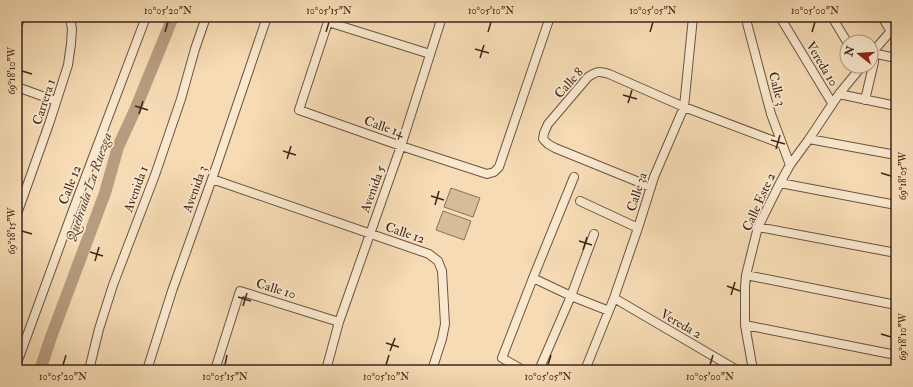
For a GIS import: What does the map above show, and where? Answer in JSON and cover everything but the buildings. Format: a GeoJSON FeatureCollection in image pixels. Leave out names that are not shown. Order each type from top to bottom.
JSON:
{"type":"FeatureCollection","features":[{"type":"Feature","properties":{"kind":"street"},"geometry":{"type":"LineString","coordinates":[[17,27],[21,17]]}},
{"type":"Feature","properties":{"kind":"street","name":"Carrera 1"},"geometry":{"type":"LineString","coordinates":[[17,214],[68,65],[72,29],[70,17]]}},
{"type":"Feature","properties":{"kind":"street","name":"Calle 12"},"geometry":{"type":"LineString","coordinates":[[17,363],[146,17]]}},
{"type":"Feature","properties":{"kind":"street","name":"Avenida 1"},"geometry":{"type":"LineString","coordinates":[[90,370],[99,329],[113,285],[181,100],[195,49],[206,17]]}},
{"type":"Feature","properties":{"kind":"street","name":"Avenida 3"},"geometry":{"type":"LineString","coordinates":[[147,370],[172,292],[267,17]]}},
{"type":"Feature","properties":{"kind":"street","name":"Avenida 5"},"geometry":{"type":"LineString","coordinates":[[326,370],[339,322],[401,146],[442,17]]}},
{"type":"Feature","properties":{"kind":"street","name":"Calle 14"},"geometry":{"type":"LineString","coordinates":[[430,54],[329,19],[299,110],[401,146],[487,174],[494,172],[500,167],[550,17]]}},
{"type":"Feature","properties":{"kind":"street","name":"Calle 3a"},"geometry":{"type":"LineString","coordinates":[[585,370],[614,298],[651,187],[684,107],[693,17]]}},
{"type":"Feature","properties":{"kind":"street","name":"Calle 3"},"geometry":{"type":"LineString","coordinates":[[746,17],[771,114],[790,165]]}},
{"type":"Feature","properties":{"kind":"street","name":"Vereda 10"},"geometry":{"type":"LineString","coordinates":[[780,17],[832,104]]}},
{"type":"Feature","properties":{"kind":"street"},"geometry":{"type":"LineString","coordinates":[[832,17],[842,34]]}},
{"type":"Feature","properties":{"kind":"street"},"geometry":{"type":"LineString","coordinates":[[879,44],[893,27],[882,17]]}},
{"type":"Feature","properties":{"kind":"street"},"geometry":{"type":"LineString","coordinates":[[879,55],[896,58]]}},
{"type":"Feature","properties":{"kind":"street","name":"Calle 8"},"geometry":{"type":"LineString","coordinates":[[651,187],[555,148],[543,139],[544,132],[548,124],[588,77],[594,73],[600,71],[609,74],[684,107],[782,144]]}},
{"type":"Feature","properties":{"kind":"street","name":"Calle Este 2"},"geometry":{"type":"LineString","coordinates":[[752,370],[745,325],[744,287],[758,227],[790,165],[838,94],[854,74]]}},
{"type":"Feature","properties":{"kind":"street"},"geometry":{"type":"LineString","coordinates":[[865,100],[871,74]]}},
{"type":"Feature","properties":{"kind":"street"},"geometry":{"type":"LineString","coordinates":[[17,87],[56,101]]}},
{"type":"Feature","properties":{"kind":"street"},"geometry":{"type":"LineString","coordinates":[[838,94],[896,106]]}},
{"type":"Feature","properties":{"kind":"street"},"geometry":{"type":"LineString","coordinates":[[809,139],[896,155]]}},
{"type":"Feature","properties":{"kind":"street"},"geometry":{"type":"LineString","coordinates":[[523,370],[502,358],[574,177]]}},
{"type":"Feature","properties":{"kind":"street","name":"Calle 12"},"geometry":{"type":"LineString","coordinates":[[212,179],[429,254],[438,261],[442,271],[445,324],[432,370]]}},
{"type":"Feature","properties":{"kind":"street"},"geometry":{"type":"LineString","coordinates":[[780,183],[896,205]]}},
{"type":"Feature","properties":{"kind":"street"},"geometry":{"type":"LineString","coordinates":[[580,201],[638,228]]}},
{"type":"Feature","properties":{"kind":"street"},"geometry":{"type":"LineString","coordinates":[[758,227],[896,253]]}},
{"type":"Feature","properties":{"kind":"street"},"geometry":{"type":"LineString","coordinates":[[540,370],[571,296],[594,234]]}},
{"type":"Feature","properties":{"kind":"street"},"geometry":{"type":"LineString","coordinates":[[746,275],[896,305]]}},
{"type":"Feature","properties":{"kind":"street"},"geometry":{"type":"LineString","coordinates":[[533,278],[571,296],[609,311]]}},
{"type":"Feature","properties":{"kind":"street","name":"Calle 10"},"geometry":{"type":"LineString","coordinates":[[215,370],[240,291],[339,322]]}},
{"type":"Feature","properties":{"kind":"street","name":"Vereda 2"},"geometry":{"type":"LineString","coordinates":[[614,298],[736,370]]}},
{"type":"Feature","properties":{"kind":"street"},"geometry":{"type":"LineString","coordinates":[[745,325],[896,355]]}},
{"type":"Feature","properties":{"kind":"shaded area"},"geometry":{"type":"Polygon","coordinates":[[[451,188],[480,198],[473,217],[444,207],[451,188]]]}},
{"type":"Feature","properties":{"kind":"shaded area"},"geometry":{"type":"Polygon","coordinates":[[[443,211],[471,221],[464,240],[436,230],[443,211]]]}},
{"type":"Feature","properties":{"kind":"waterway","name":"Quebrada La Ruezga"},"geometry":{"type":"LineString","coordinates":[[40,370],[105,193],[118,147],[135,110],[173,17]]}}]}
